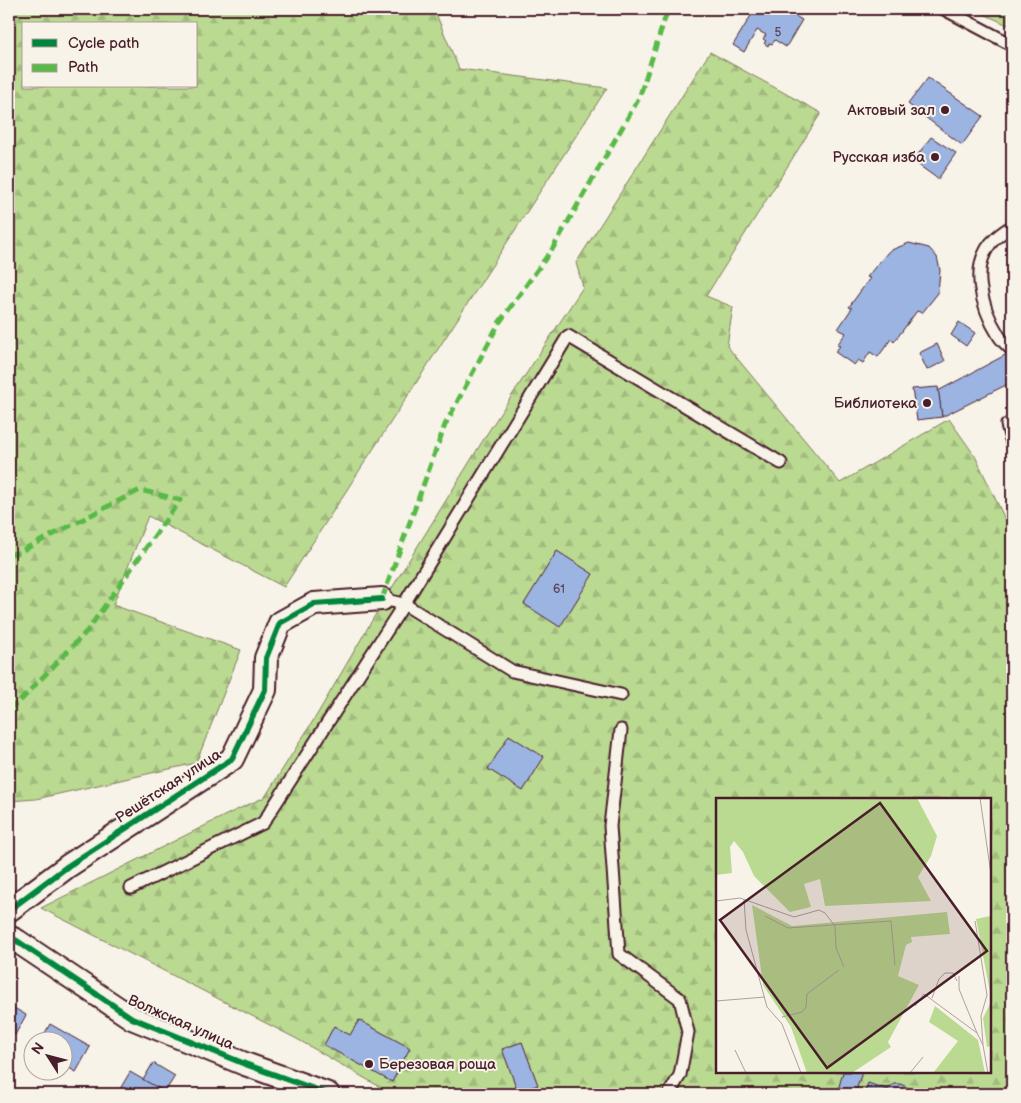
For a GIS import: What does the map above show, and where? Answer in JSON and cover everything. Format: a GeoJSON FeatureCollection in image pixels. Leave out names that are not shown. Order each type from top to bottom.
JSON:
{"type":"FeatureCollection","features":[{"type":"Feature","properties":{"kind":"street","name":"Решётская улица"},"geometry":{"type":"LineString","coordinates":[[9,910],[68,866],[232,759],[265,690],[266,658],[280,623],[314,604],[382,599]]}},
{"type":"Feature","properties":{"kind":"street","name":"Волжская улица"},"geometry":{"type":"LineString","coordinates":[[9,937],[132,1018],[245,1064],[328,1094]]}},
{"type":"Feature","properties":{"kind":"lane"},"geometry":{"type":"LineString","coordinates":[[944,9],[1012,45]]}},
{"type":"Feature","properties":{"kind":"lane"},"geometry":{"type":"LineString","coordinates":[[1012,226],[986,249],[980,265],[980,286],[984,307],[1000,337],[1012,350]]}},
{"type":"Feature","properties":{"kind":"lane"},"geometry":{"type":"LineString","coordinates":[[131,888],[263,823],[404,604],[568,336],[781,463]]}},
{"type":"Feature","properties":{"kind":"lane"},"geometry":{"type":"LineString","coordinates":[[1012,422],[1007,425],[1012,443]]}},
{"type":"Feature","properties":{"kind":"lane"},"geometry":{"type":"LineString","coordinates":[[382,599],[404,604],[512,671],[621,695]]}},
{"type":"Feature","properties":{"kind":"lane"},"geometry":{"type":"LineString","coordinates":[[621,730],[610,826],[619,954],[680,999],[688,1032],[680,1075],[669,1094]]}},
{"type":"Feature","properties":{"kind":"green space"},"geometry":{"type":"Polygon","coordinates":[[[9,9],[434,9],[459,69],[607,88],[284,587],[148,516],[113,605],[241,650],[196,763],[36,799],[9,801],[9,9]]]}},
{"type":"Feature","properties":{"kind":"green space"},"geometry":{"type":"Polygon","coordinates":[[[973,9],[1012,9],[1012,27],[973,9]]]}},
{"type":"Feature","properties":{"kind":"green space"},"geometry":{"type":"Polygon","coordinates":[[[710,52],[821,113],[706,296],[733,307],[727,346],[840,483],[949,419],[975,456],[1012,534],[1012,1094],[392,1094],[297,1039],[41,908],[265,797],[490,429],[583,287],[576,263],[710,52]]]}},
{"type":"Feature","properties":{"kind":"building"},"geometry":{"type":"Polygon","coordinates":[[[755,9],[793,9],[790,13],[802,20],[786,47],[775,40],[772,44],[769,43],[768,46],[764,43],[766,41],[763,39],[766,35],[757,30],[744,52],[733,45],[755,9]]]}},
{"type":"Feature","properties":{"kind":"building","name":"Актовый зал"},"geometry":{"type":"Polygon","coordinates":[[[928,78],[983,116],[962,145],[908,104],[928,78]]]}},
{"type":"Feature","properties":{"kind":"building","name":"Русская изба"},"geometry":{"type":"Polygon","coordinates":[[[931,137],[956,153],[938,179],[913,161],[931,137]]]}},
{"type":"Feature","properties":{"kind":"building"},"geometry":{"type":"Polygon","coordinates":[[[909,243],[929,248],[937,257],[940,270],[938,293],[922,313],[917,311],[894,342],[891,339],[878,357],[870,352],[863,363],[858,360],[854,365],[835,352],[840,346],[837,345],[846,333],[838,329],[852,308],[849,307],[870,278],[867,277],[876,266],[889,251],[909,243]]]}},
{"type":"Feature","properties":{"kind":"building"},"geometry":{"type":"Polygon","coordinates":[[[959,322],[975,333],[966,346],[951,335],[959,322]]]}},
{"type":"Feature","properties":{"kind":"building"},"geometry":{"type":"Polygon","coordinates":[[[937,344],[945,361],[927,370],[919,353],[937,344]]]}},
{"type":"Feature","properties":{"kind":"building"},"geometry":{"type":"Polygon","coordinates":[[[1009,353],[1012,359],[1012,382],[942,417],[938,391],[1009,353]]]}},
{"type":"Feature","properties":{"kind":"building","name":"Библиотека"},"geometry":{"type":"Polygon","coordinates":[[[938,387],[942,417],[917,420],[912,389],[938,387]]]}},
{"type":"Feature","properties":{"kind":"building"},"geometry":{"type":"Polygon","coordinates":[[[557,551],[593,574],[560,627],[524,604],[557,551]]]}},
{"type":"Feature","properties":{"kind":"building"},"geometry":{"type":"Polygon","coordinates":[[[509,735],[544,757],[523,791],[488,769],[509,735]]]}},
{"type":"Feature","properties":{"kind":"building"},"geometry":{"type":"Polygon","coordinates":[[[9,1005],[26,1015],[15,1035],[9,1032],[9,1005]]]}},
{"type":"Feature","properties":{"kind":"building"},"geometry":{"type":"Polygon","coordinates":[[[359,1020],[410,1048],[392,1082],[324,1045],[334,1026],[350,1035],[359,1020]]]}},
{"type":"Feature","properties":{"kind":"building"},"geometry":{"type":"Polygon","coordinates":[[[50,1024],[60,1030],[47,1030],[50,1024]]]}},
{"type":"Feature","properties":{"kind":"building"},"geometry":{"type":"Polygon","coordinates":[[[72,1037],[90,1047],[76,1072],[72,1070],[72,1037]]]}},
{"type":"Feature","properties":{"kind":"building"},"geometry":{"type":"Polygon","coordinates":[[[522,1042],[538,1085],[518,1092],[502,1049],[522,1042]]]}},
{"type":"Feature","properties":{"kind":"building"},"geometry":{"type":"Polygon","coordinates":[[[153,1063],[175,1076],[165,1092],[143,1080],[153,1063]]]}},
{"type":"Feature","properties":{"kind":"building"},"geometry":{"type":"Polygon","coordinates":[[[130,1072],[165,1092],[164,1094],[117,1094],[130,1072]]]}},
{"type":"Feature","properties":{"kind":"building"},"geometry":{"type":"Polygon","coordinates":[[[843,1073],[862,1073],[855,1094],[837,1094],[843,1073]]]}},
{"type":"Feature","properties":{"kind":"building"},"geometry":{"type":"Polygon","coordinates":[[[868,1083],[888,1090],[894,1084],[900,1084],[911,1090],[912,1094],[864,1094],[868,1083]]]}},
{"type":"Feature","properties":{"kind":"marked path"},"geometry":{"type":"LineString","coordinates":[[382,599],[445,425],[499,323],[553,248],[639,98],[668,9]]}},
{"type":"Feature","properties":{"kind":"marked path"},"geometry":{"type":"LineString","coordinates":[[9,554],[17,553],[140,490],[180,500],[87,631],[17,704],[9,708]]}},
{"type":"Feature","properties":{"kind":"cycle path"},"geometry":{"type":"LineString","coordinates":[[9,910],[68,866],[232,759],[265,690],[266,658],[280,623],[314,604],[382,599]]}},
{"type":"Feature","properties":{"kind":"cycle path"},"geometry":{"type":"LineString","coordinates":[[9,937],[132,1018],[245,1064],[328,1094]]}},
{"type":"Feature","properties":{"kind":"place","name":"Актовый зал"},"geometry":{"type":"Point","coordinates":[945,110]}},
{"type":"Feature","properties":{"kind":"place","name":"Русская изба"},"geometry":{"type":"Point","coordinates":[935,157]}},
{"type":"Feature","properties":{"kind":"place","name":"Библиотека"},"geometry":{"type":"Point","coordinates":[927,403]}},
{"type":"Feature","properties":{"kind":"place","name":"Березовая роща"},"geometry":{"type":"Point","coordinates":[369,1064]}}]}
